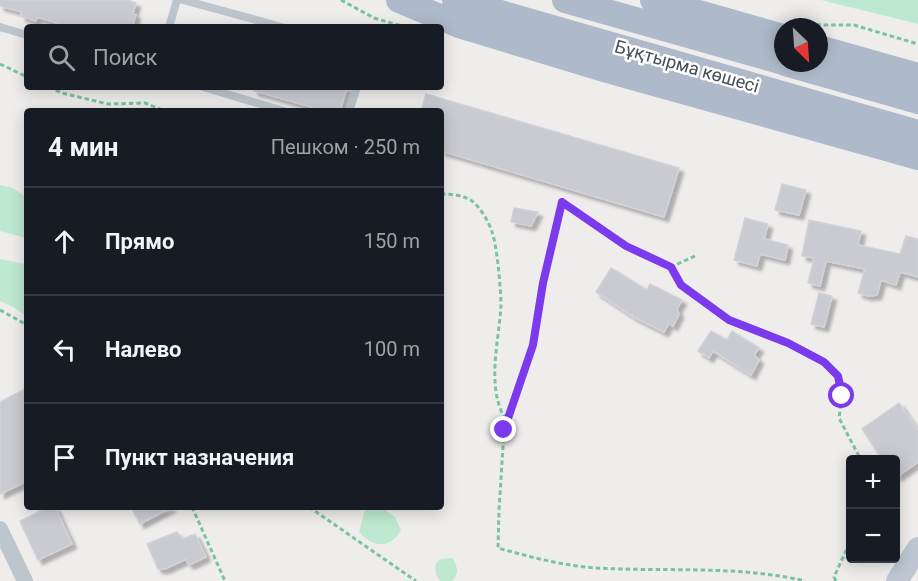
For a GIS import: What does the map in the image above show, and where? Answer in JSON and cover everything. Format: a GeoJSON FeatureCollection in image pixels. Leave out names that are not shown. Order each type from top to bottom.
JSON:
{"type":"FeatureCollection","features":[{"type":"Feature","properties":{"kind":"main road"},"geometry":{"type":"LineString","coordinates":[[399,0],[459,25],[604,69],[918,158]]}},
{"type":"Feature","properties":{"kind":"main road","name":"Бұқтырма көшесі"},"geometry":{"type":"LineString","coordinates":[[455,0],[918,133]]}},
{"type":"Feature","properties":{"kind":"main road","name":"Бұқтырма көшесі"},"geometry":{"type":"LineString","coordinates":[[565,0],[774,60]]}},
{"type":"Feature","properties":{"kind":"main road"},"geometry":{"type":"LineString","coordinates":[[653,0],[774,26]]}},
{"type":"Feature","properties":{"kind":"main road"},"geometry":{"type":"LineString","coordinates":[[828,51],[918,76]]}},
{"type":"Feature","properties":{"kind":"main road","name":"Бұқтырма көшесі"},"geometry":{"type":"LineString","coordinates":[[816,72],[918,101]]}},
{"type":"Feature","properties":{"kind":"main road"},"geometry":{"type":"LineString","coordinates":[[897,581],[918,548]]}},
{"type":"Feature","properties":{"kind":"street"},"geometry":{"type":"LineString","coordinates":[[0,529],[25,581]]}},
{"type":"Feature","properties":{"kind":"lane"},"geometry":{"type":"LineString","coordinates":[[170,24],[177,0]]}},
{"type":"Feature","properties":{"kind":"lane"},"geometry":{"type":"LineString","coordinates":[[183,0],[271,24]]}},
{"type":"Feature","properties":{"kind":"lane"},"geometry":{"type":"LineString","coordinates":[[0,27],[24,34]]}},
{"type":"Feature","properties":{"kind":"lane"},"geometry":{"type":"LineString","coordinates":[[213,90],[274,108]]}},
{"type":"Feature","properties":{"kind":"lane"},"geometry":{"type":"LineString","coordinates":[[350,108],[356,90]]}},
{"type":"Feature","properties":{"kind":"path"},"geometry":{"type":"LineString","coordinates":[[341,0],[374,18],[395,24]]}},
{"type":"Feature","properties":{"kind":"path"},"geometry":{"type":"LineString","coordinates":[[828,25],[854,25],[918,44]]}},
{"type":"Feature","properties":{"kind":"path"},"geometry":{"type":"LineString","coordinates":[[0,64],[24,75]]}},
{"type":"Feature","properties":{"kind":"path"},"geometry":{"type":"LineString","coordinates":[[56,90],[108,104],[145,103],[158,108]]}},
{"type":"Feature","properties":{"kind":"path"},"geometry":{"type":"LineString","coordinates":[[444,194],[457,195],[472,201],[492,231],[501,303],[495,379],[498,409],[507,422]]}},
{"type":"Feature","properties":{"kind":"path"},"geometry":{"type":"LineString","coordinates":[[805,581],[735,572],[595,568],[498,548],[504,430],[533,345],[543,283],[562,202],[626,246],[671,267],[681,285],[729,320],[788,343],[824,362],[838,376],[842,396],[839,418],[859,455]]}},
{"type":"Feature","properties":{"kind":"path"},"geometry":{"type":"LineString","coordinates":[[671,267],[695,256]]}},
{"type":"Feature","properties":{"kind":"path"},"geometry":{"type":"LineString","coordinates":[[0,310],[24,323]]}},
{"type":"Feature","properties":{"kind":"path"},"geometry":{"type":"LineString","coordinates":[[193,510],[225,581]]}},
{"type":"Feature","properties":{"kind":"path"},"geometry":{"type":"LineString","coordinates":[[313,510],[416,581]]}},
{"type":"Feature","properties":{"kind":"path"},"geometry":{"type":"LineString","coordinates":[[836,581],[834,578],[846,550]]}},
{"type":"Feature","properties":{"kind":"green space"},"geometry":{"type":"Polygon","coordinates":[[[821,0],[918,0],[918,24],[821,0]]]}},
{"type":"Feature","properties":{"kind":"green space"},"geometry":{"type":"Polygon","coordinates":[[[0,185],[13,188],[24,196],[24,237],[0,231],[0,185]]]}},
{"type":"Feature","properties":{"kind":"green space"},"geometry":{"type":"Polygon","coordinates":[[[0,259],[24,264],[24,315],[0,301],[0,259]]]}},
{"type":"Feature","properties":{"kind":"green space"},"geometry":{"type":"Polygon","coordinates":[[[365,510],[385,510],[395,517],[401,530],[392,541],[381,544],[370,541],[359,532],[365,510]]]}},
{"type":"Feature","properties":{"kind":"green space"},"geometry":{"type":"Polygon","coordinates":[[[453,558],[457,567],[456,575],[452,581],[440,581],[436,575],[435,565],[440,559],[453,558]]]}},
{"type":"Feature","properties":{"kind":"building"},"geometry":{"type":"Polygon","coordinates":[[[0,0],[127,0],[136,3],[133,13],[136,15],[133,24],[61,24],[37,17],[36,21],[21,16],[22,12],[0,6],[0,0]]]}},
{"type":"Feature","properties":{"kind":"building"},"geometry":{"type":"Polygon","coordinates":[[[346,90],[341,108],[315,108],[254,91],[346,90]]]}},
{"type":"Feature","properties":{"kind":"building"},"geometry":{"type":"Polygon","coordinates":[[[426,94],[679,168],[664,217],[444,152],[444,108],[422,108],[426,94]]]}},
{"type":"Feature","properties":{"kind":"building"},"geometry":{"type":"Polygon","coordinates":[[[782,184],[806,190],[799,215],[775,210],[782,184]]]}},
{"type":"Feature","properties":{"kind":"building"},"geometry":{"type":"Polygon","coordinates":[[[514,208],[538,212],[531,226],[511,222],[514,208]]]}},
{"type":"Feature","properties":{"kind":"building"},"geometry":{"type":"Polygon","coordinates":[[[745,218],[768,224],[764,239],[788,245],[785,260],[760,254],[757,266],[734,260],[745,218]]]}},
{"type":"Feature","properties":{"kind":"building"},"geometry":{"type":"Polygon","coordinates":[[[809,220],[861,231],[858,245],[900,254],[906,236],[918,239],[918,277],[900,272],[896,285],[881,280],[877,295],[868,296],[858,293],[865,269],[826,261],[820,286],[808,283],[814,258],[802,256],[809,220]]]}},
{"type":"Feature","properties":{"kind":"building"},"geometry":{"type":"Polygon","coordinates":[[[611,268],[647,290],[650,284],[682,300],[673,326],[669,323],[664,332],[634,317],[596,292],[611,268]]]}},
{"type":"Feature","properties":{"kind":"building"},"geometry":{"type":"Polygon","coordinates":[[[819,293],[832,296],[824,327],[811,324],[819,293]]]}},
{"type":"Feature","properties":{"kind":"building"},"geometry":{"type":"Polygon","coordinates":[[[711,331],[727,340],[732,331],[759,348],[754,355],[759,360],[751,375],[713,351],[709,358],[698,351],[711,331]]]}},
{"type":"Feature","properties":{"kind":"building"},"geometry":{"type":"Polygon","coordinates":[[[24,390],[24,482],[0,494],[0,402],[24,390]]]}},
{"type":"Feature","properties":{"kind":"building"},"geometry":{"type":"Polygon","coordinates":[[[899,403],[918,431],[918,462],[900,474],[900,455],[879,455],[862,429],[899,403]]]}},
{"type":"Feature","properties":{"kind":"building"},"geometry":{"type":"Polygon","coordinates":[[[43,510],[56,510],[72,544],[38,560],[20,521],[43,510]]]}},
{"type":"Feature","properties":{"kind":"building"},"geometry":{"type":"Polygon","coordinates":[[[133,510],[166,510],[140,524],[133,510]]]}},
{"type":"Feature","properties":{"kind":"building"},"geometry":{"type":"Polygon","coordinates":[[[177,532],[183,539],[195,534],[206,557],[189,565],[186,559],[165,569],[158,569],[147,544],[177,532]]]}},
{"type":"Feature","properties":{"kind":"route"},"geometry":{"type":"LineString","coordinates":[[504,430],[533,345],[543,283],[562,202],[626,246],[671,267],[681,285],[729,320],[788,343],[824,362],[838,376],[842,396]]}}]}
